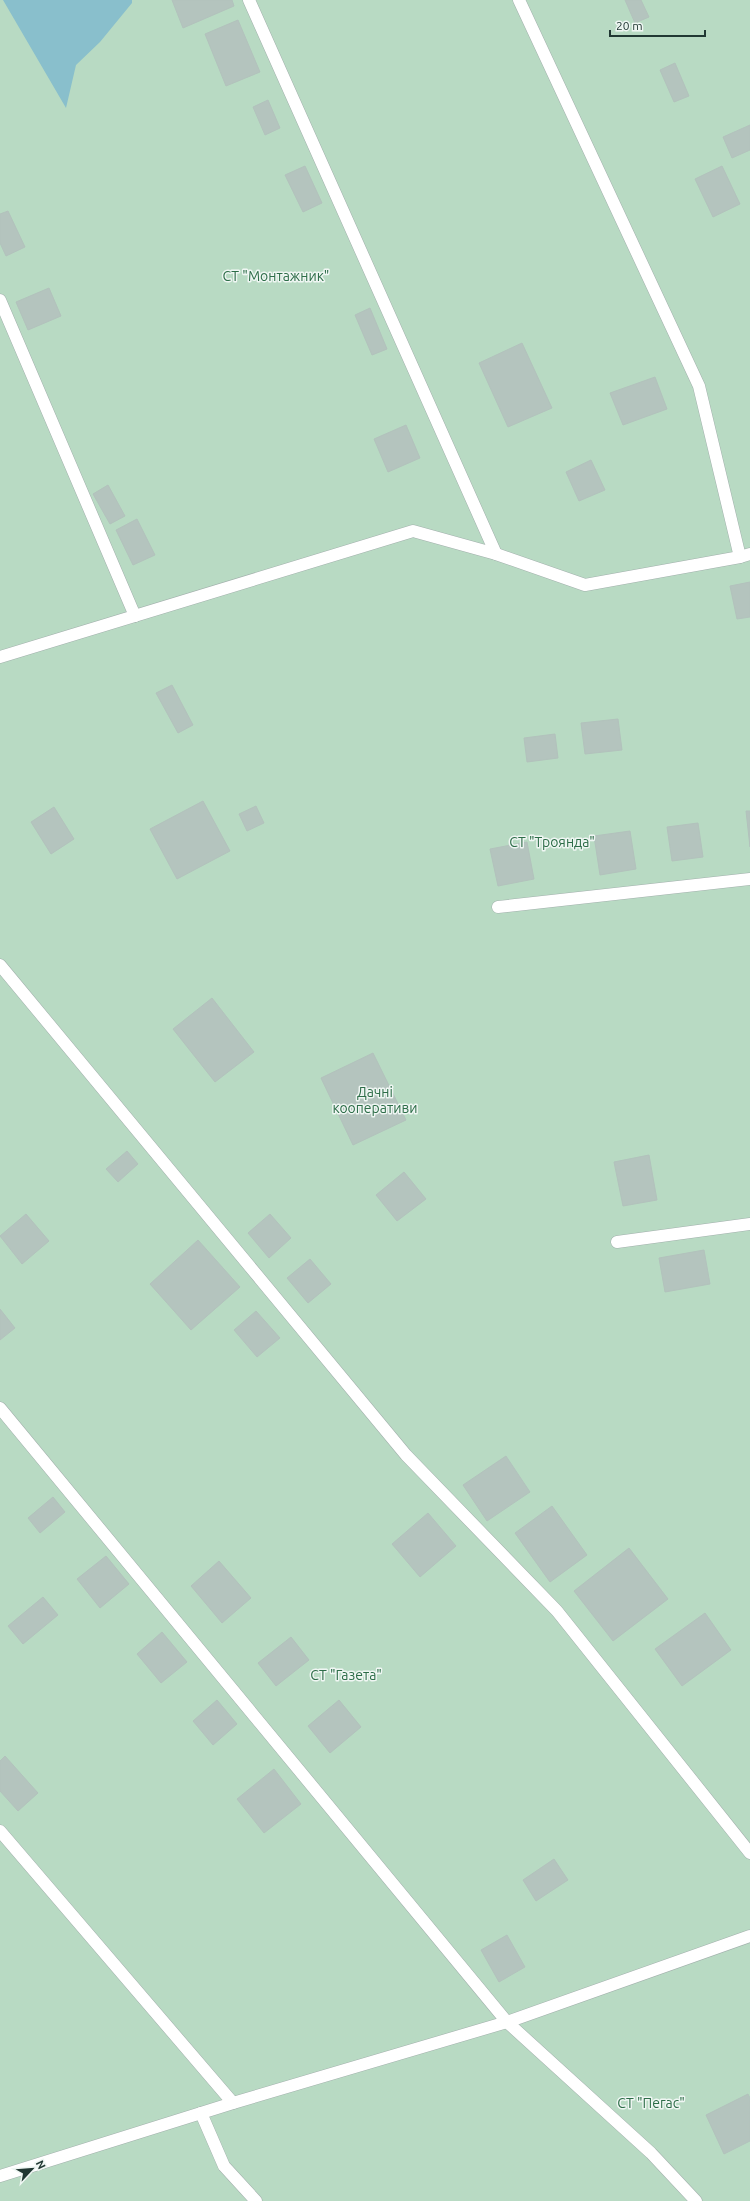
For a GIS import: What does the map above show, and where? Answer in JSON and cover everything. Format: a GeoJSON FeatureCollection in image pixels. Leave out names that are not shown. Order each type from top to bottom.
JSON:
{"type":"FeatureCollection","features":[{"type":"Feature","properties":{"kind":"street"},"geometry":{"type":"LineString","coordinates":[[249,0],[496,554]]}},
{"type":"Feature","properties":{"kind":"street"},"geometry":{"type":"LineString","coordinates":[[0,657],[413,531],[496,554],[585,585],[745,555],[699,386],[519,0]]}},
{"type":"Feature","properties":{"kind":"street"},"geometry":{"type":"LineString","coordinates":[[0,300],[135,616]]}},
{"type":"Feature","properties":{"kind":"street"},"geometry":{"type":"LineString","coordinates":[[498,907],[750,879]]}},
{"type":"Feature","properties":{"kind":"street"},"geometry":{"type":"LineString","coordinates":[[0,966],[406,1455],[557,1611],[750,1853]]}},
{"type":"Feature","properties":{"kind":"street"},"geometry":{"type":"LineString","coordinates":[[617,1242],[750,1224]]}},
{"type":"Feature","properties":{"kind":"street"},"geometry":{"type":"LineString","coordinates":[[0,1408],[507,2022],[651,2153],[696,2201]]}},
{"type":"Feature","properties":{"kind":"street"},"geometry":{"type":"LineString","coordinates":[[0,1831],[233,2103]]}},
{"type":"Feature","properties":{"kind":"street"},"geometry":{"type":"LineString","coordinates":[[0,2176],[233,2103],[507,2022],[750,1936]]}},
{"type":"Feature","properties":{"kind":"street"},"geometry":{"type":"LineString","coordinates":[[201,2113],[224,2166],[256,2201]]}},
{"type":"Feature","properties":{"kind":"green space","name":"Дачні кооперативи"},"geometry":{"type":"Polygon","coordinates":[[[0,0],[750,0],[750,2201],[0,2201],[0,0]]]}},
{"type":"Feature","properties":{"kind":"water"},"geometry":{"type":"Polygon","coordinates":[[[3,0],[132,0],[132,3],[100,42],[76,65],[66,108],[3,0]]]}},
{"type":"Feature","properties":{"kind":"building"},"geometry":{"type":"Polygon","coordinates":[[[172,0],[232,0],[234,6],[183,28],[172,0]]]}},
{"type":"Feature","properties":{"kind":"building"},"geometry":{"type":"Polygon","coordinates":[[[625,0],[641,0],[649,17],[635,23],[625,0]]]}},
{"type":"Feature","properties":{"kind":"building"},"geometry":{"type":"Polygon","coordinates":[[[238,20],[260,72],[226,86],[205,34],[238,20]]]}},
{"type":"Feature","properties":{"kind":"building"},"geometry":{"type":"Polygon","coordinates":[[[675,63],[689,96],[674,102],[660,70],[675,63]]]}},
{"type":"Feature","properties":{"kind":"building"},"geometry":{"type":"Polygon","coordinates":[[[268,100],[280,128],[265,135],[253,107],[268,100]]]}},
{"type":"Feature","properties":{"kind":"building"},"geometry":{"type":"Polygon","coordinates":[[[750,125],[750,150],[732,158],[723,137],[750,125]]]}},
{"type":"Feature","properties":{"kind":"building"},"geometry":{"type":"Polygon","coordinates":[[[305,166],[322,203],[303,212],[285,175],[305,166]]]}},
{"type":"Feature","properties":{"kind":"building"},"geometry":{"type":"Polygon","coordinates":[[[722,166],[740,204],[713,217],[695,179],[722,166]]]}},
{"type":"Feature","properties":{"kind":"building"},"geometry":{"type":"Polygon","coordinates":[[[8,211],[25,247],[6,256],[0,243],[0,214],[8,211]]]}},
{"type":"Feature","properties":{"kind":"building"},"geometry":{"type":"Polygon","coordinates":[[[49,288],[61,316],[28,330],[16,302],[49,288]]]}},
{"type":"Feature","properties":{"kind":"building"},"geometry":{"type":"Polygon","coordinates":[[[370,308],[387,349],[372,355],[355,315],[370,308]]]}},
{"type":"Feature","properties":{"kind":"building"},"geometry":{"type":"Polygon","coordinates":[[[522,343],[552,408],[508,427],[479,363],[522,343]]]}},
{"type":"Feature","properties":{"kind":"building"},"geometry":{"type":"Polygon","coordinates":[[[655,377],[667,409],[623,425],[610,393],[655,377]]]}},
{"type":"Feature","properties":{"kind":"building"},"geometry":{"type":"Polygon","coordinates":[[[406,425],[420,458],[388,472],[374,439],[406,425]]]}},
{"type":"Feature","properties":{"kind":"building"},"geometry":{"type":"Polygon","coordinates":[[[591,460],[605,490],[579,501],[566,472],[591,460]]]}},
{"type":"Feature","properties":{"kind":"building"},"geometry":{"type":"Polygon","coordinates":[[[108,485],[125,516],[110,524],[93,494],[108,485]]]}},
{"type":"Feature","properties":{"kind":"building"},"geometry":{"type":"Polygon","coordinates":[[[137,519],[155,555],[133,565],[116,530],[137,519]]]}},
{"type":"Feature","properties":{"kind":"building"},"geometry":{"type":"Polygon","coordinates":[[[750,582],[750,617],[737,619],[730,586],[750,582]]]}},
{"type":"Feature","properties":{"kind":"building"},"geometry":{"type":"Polygon","coordinates":[[[172,685],[193,725],[178,733],[156,693],[172,685]]]}},
{"type":"Feature","properties":{"kind":"building"},"geometry":{"type":"Polygon","coordinates":[[[618,719],[622,750],[585,754],[581,723],[618,719]]]}},
{"type":"Feature","properties":{"kind":"building"},"geometry":{"type":"Polygon","coordinates":[[[555,734],[558,758],[527,762],[524,738],[555,734]]]}},
{"type":"Feature","properties":{"kind":"building"},"geometry":{"type":"Polygon","coordinates":[[[203,801],[230,851],[177,879],[150,829],[203,801]]]}},
{"type":"Feature","properties":{"kind":"building"},"geometry":{"type":"Polygon","coordinates":[[[256,806],[264,823],[247,831],[239,814],[256,806]]]}},
{"type":"Feature","properties":{"kind":"building"},"geometry":{"type":"Polygon","coordinates":[[[54,807],[74,839],[51,854],[31,822],[54,807]]]}},
{"type":"Feature","properties":{"kind":"building"},"geometry":{"type":"Polygon","coordinates":[[[746,811],[750,811],[750,847],[746,811]]]}},
{"type":"Feature","properties":{"kind":"building"},"geometry":{"type":"Polygon","coordinates":[[[698,823],[703,857],[672,861],[667,827],[698,823]]]}},
{"type":"Feature","properties":{"kind":"building"},"geometry":{"type":"Polygon","coordinates":[[[630,831],[636,869],[600,875],[594,836],[630,831]]]}},
{"type":"Feature","properties":{"kind":"building"},"geometry":{"type":"Polygon","coordinates":[[[527,842],[534,879],[498,886],[490,849],[527,842]]]}},
{"type":"Feature","properties":{"kind":"building"},"geometry":{"type":"Polygon","coordinates":[[[212,998],[254,1052],[215,1082],[173,1029],[212,998]]]}},
{"type":"Feature","properties":{"kind":"building"},"geometry":{"type":"Polygon","coordinates":[[[373,1053],[406,1120],[353,1145],[321,1078],[373,1053]]]}},
{"type":"Feature","properties":{"kind":"building"},"geometry":{"type":"Polygon","coordinates":[[[127,1151],[138,1164],[118,1182],[106,1169],[127,1151]]]}},
{"type":"Feature","properties":{"kind":"building"},"geometry":{"type":"Polygon","coordinates":[[[649,1155],[657,1200],[623,1206],[614,1162],[649,1155]]]}},
{"type":"Feature","properties":{"kind":"building"},"geometry":{"type":"Polygon","coordinates":[[[404,1172],[426,1199],[397,1221],[376,1195],[404,1172]]]}},
{"type":"Feature","properties":{"kind":"building"},"geometry":{"type":"Polygon","coordinates":[[[26,1214],[49,1241],[22,1264],[0,1236],[26,1214]]]}},
{"type":"Feature","properties":{"kind":"building"},"geometry":{"type":"Polygon","coordinates":[[[270,1214],[291,1238],[269,1258],[248,1233],[270,1214]]]}},
{"type":"Feature","properties":{"kind":"building"},"geometry":{"type":"Polygon","coordinates":[[[198,1240],[240,1287],[191,1330],[150,1284],[198,1240]]]}},
{"type":"Feature","properties":{"kind":"building"},"geometry":{"type":"Polygon","coordinates":[[[704,1250],[710,1284],[665,1292],[659,1258],[704,1250]]]}},
{"type":"Feature","properties":{"kind":"building"},"geometry":{"type":"Polygon","coordinates":[[[310,1259],[331,1284],[308,1303],[287,1278],[310,1259]]]}},
{"type":"Feature","properties":{"kind":"building"},"geometry":{"type":"Polygon","coordinates":[[[0,1309],[15,1328],[0,1340],[0,1309]]]}},
{"type":"Feature","properties":{"kind":"building"},"geometry":{"type":"Polygon","coordinates":[[[256,1311],[280,1338],[257,1357],[234,1330],[256,1311]]]}},
{"type":"Feature","properties":{"kind":"building"},"geometry":{"type":"Polygon","coordinates":[[[506,1456],[530,1492],[487,1521],[463,1485],[506,1456]]]}},
{"type":"Feature","properties":{"kind":"building"},"geometry":{"type":"Polygon","coordinates":[[[53,1497],[65,1512],[40,1533],[28,1518],[53,1497]]]}},
{"type":"Feature","properties":{"kind":"building"},"geometry":{"type":"Polygon","coordinates":[[[552,1506],[587,1555],[550,1582],[515,1533],[552,1506]]]}},
{"type":"Feature","properties":{"kind":"building"},"geometry":{"type":"Polygon","coordinates":[[[428,1513],[456,1546],[420,1577],[392,1544],[428,1513]]]}},
{"type":"Feature","properties":{"kind":"building"},"geometry":{"type":"Polygon","coordinates":[[[629,1548],[668,1599],[613,1641],[574,1591],[629,1548]]]}},
{"type":"Feature","properties":{"kind":"building"},"geometry":{"type":"Polygon","coordinates":[[[106,1556],[129,1584],[100,1608],[77,1579],[106,1556]]]}},
{"type":"Feature","properties":{"kind":"building"},"geometry":{"type":"Polygon","coordinates":[[[219,1561],[251,1598],[222,1623],[191,1586],[219,1561]]]}},
{"type":"Feature","properties":{"kind":"building"},"geometry":{"type":"Polygon","coordinates":[[[43,1597],[58,1615],[23,1644],[8,1626],[43,1597]]]}},
{"type":"Feature","properties":{"kind":"building"},"geometry":{"type":"Polygon","coordinates":[[[705,1613],[731,1650],[682,1686],[655,1649],[705,1613]]]}},
{"type":"Feature","properties":{"kind":"building"},"geometry":{"type":"Polygon","coordinates":[[[162,1632],[187,1662],[161,1683],[137,1654],[162,1632]]]}},
{"type":"Feature","properties":{"kind":"building"},"geometry":{"type":"Polygon","coordinates":[[[291,1637],[309,1660],[276,1686],[258,1663],[291,1637]]]}},
{"type":"Feature","properties":{"kind":"building"},"geometry":{"type":"Polygon","coordinates":[[[217,1700],[237,1724],[213,1745],[193,1721],[217,1700]]]}},
{"type":"Feature","properties":{"kind":"building"},"geometry":{"type":"Polygon","coordinates":[[[339,1700],[361,1727],[330,1753],[308,1726],[339,1700]]]}},
{"type":"Feature","properties":{"kind":"building"},"geometry":{"type":"Polygon","coordinates":[[[5,1756],[38,1793],[18,1811],[0,1791],[0,1761],[5,1756]]]}},
{"type":"Feature","properties":{"kind":"building"},"geometry":{"type":"Polygon","coordinates":[[[274,1769],[301,1804],[264,1833],[237,1799],[274,1769]]]}},
{"type":"Feature","properties":{"kind":"building"},"geometry":{"type":"Polygon","coordinates":[[[554,1859],[568,1880],[536,1901],[523,1880],[554,1859]]]}},
{"type":"Feature","properties":{"kind":"building"},"geometry":{"type":"Polygon","coordinates":[[[507,1935],[525,1967],[499,1982],[481,1950],[507,1935]]]}},
{"type":"Feature","properties":{"kind":"building"},"geometry":{"type":"Polygon","coordinates":[[[748,2094],[750,2098],[750,2141],[724,2154],[706,2115],[748,2094]]]}},
{"type":"Feature","properties":{"kind":"park label","name":"СТ \"Монтажник\""},"geometry":{"type":"Point","coordinates":[276,276]}},
{"type":"Feature","properties":{"kind":"park label","name":"СТ \"Троянда\""},"geometry":{"type":"Point","coordinates":[552,842]}},
{"type":"Feature","properties":{"kind":"park label","name":"СТ \"Газета\""},"geometry":{"type":"Point","coordinates":[346,1675]}},
{"type":"Feature","properties":{"kind":"park label","name":"СТ \"Пегас\""},"geometry":{"type":"Point","coordinates":[651,2103]}}]}
